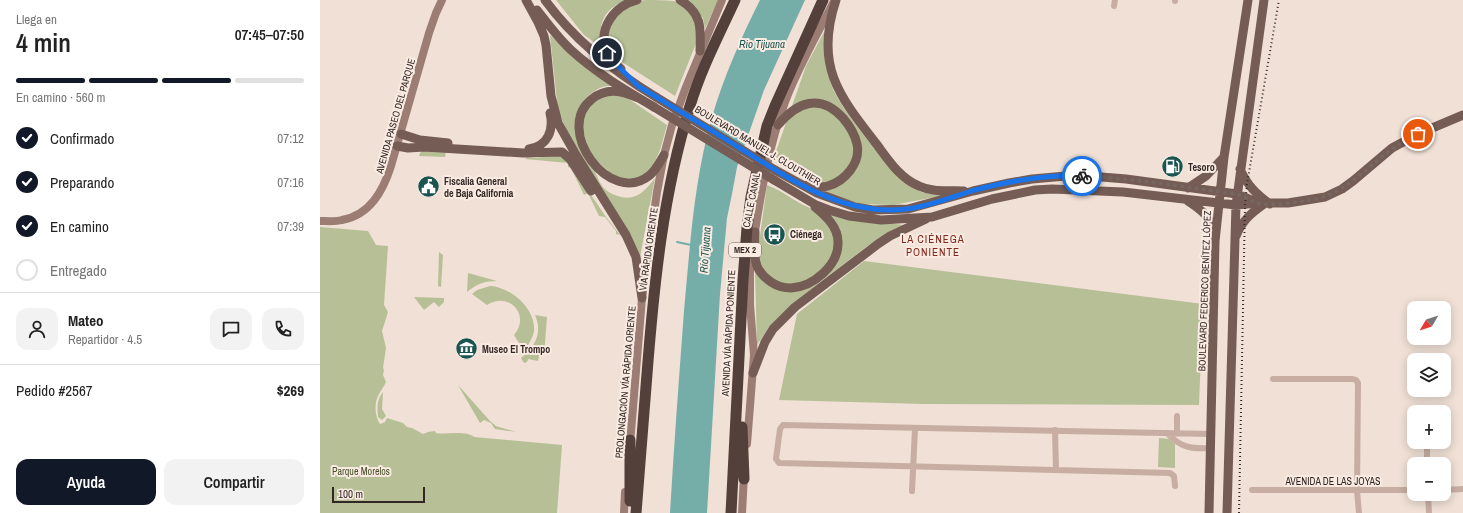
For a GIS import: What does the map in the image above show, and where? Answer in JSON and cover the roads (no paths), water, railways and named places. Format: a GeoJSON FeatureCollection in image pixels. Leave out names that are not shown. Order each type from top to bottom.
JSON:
{"type":"FeatureCollection","features":[{"type":"Feature","properties":{"kind":"highway","name":"VÍA RÁPIDA ORIENTE"},"geometry":{"type":"LineString","coordinates":[[636,513],[654,293],[659,249],[672,178],[690,104],[735,0]]}},
{"type":"Feature","properties":{"kind":"highway","name":"AVENIDA VÍA RÁPIDA PONIENTE"},"geometry":{"type":"LineString","coordinates":[[730,513],[743,280],[751,197],[767,126],[823,0]]}},
{"type":"Feature","properties":{"kind":"highway"},"geometry":{"type":"LineString","coordinates":[[739,369],[744,479]]}},
{"type":"Feature","properties":{"kind":"highway"},"geometry":{"type":"LineString","coordinates":[[630,440],[630,513]]}},
{"type":"Feature","properties":{"kind":"main road","name":"AVENIDA PASEO DEL PARQUE"},"geometry":{"type":"LineString","coordinates":[[320,221],[342,220],[363,211],[374,201],[384,186],[401,134],[429,33],[442,0]]}},
{"type":"Feature","properties":{"kind":"main road"},"geometry":{"type":"LineString","coordinates":[[528,0],[542,29],[547,54],[551,96],[558,123],[576,155],[621,226],[632,247],[636,257],[642,298]]}},
{"type":"Feature","properties":{"kind":"main road","name":"BOULEVARD MANUEL J. CLOUTHIER"},"geometry":{"type":"LineString","coordinates":[[528,0],[570,49],[603,76],[804,197],[829,210],[863,218],[881,220],[932,217],[992,199],[1040,190],[1067,189],[1123,192],[1236,205],[1311,200],[1342,189],[1392,148],[1418,134],[1463,115]]}},
{"type":"Feature","properties":{"kind":"main road","name":"BOULEVARD MANUEL J. CLOUTHIER"},"geometry":{"type":"LineString","coordinates":[[545,0],[560,20],[576,37],[610,66],[638,86],[775,170],[816,193],[855,207],[873,210],[908,209],[973,191],[1032,179],[1077,175],[1126,179],[1237,194],[1264,204]]}},
{"type":"Feature","properties":{"kind":"main road"},"geometry":{"type":"LineString","coordinates":[[637,0],[624,5],[614,12],[605,28],[604,37],[607,53],[638,86]]}},
{"type":"Feature","properties":{"kind":"main road"},"geometry":{"type":"LineString","coordinates":[[680,0],[693,11],[700,23],[700,51]]}},
{"type":"Feature","properties":{"kind":"main road","name":"PROLONGACIÓN VÍA RÁPIDA ORIENTE"},"geometry":{"type":"LineString","coordinates":[[624,513],[642,298],[664,155],[672,125],[700,51],[722,0]]}},
{"type":"Feature","properties":{"kind":"main road"},"geometry":{"type":"LineString","coordinates":[[835,0],[828,25],[828,53],[834,81],[845,103],[907,180],[918,186],[940,192],[973,191]]}},
{"type":"Feature","properties":{"kind":"main road","name":"CALLE CANAL"},"geometry":{"type":"LineString","coordinates":[[742,513],[754,355],[750,305],[750,273],[762,188],[785,101],[835,0]]}},
{"type":"Feature","properties":{"kind":"main road","name":"BOULEVARD FEDERICO BENÍTEZ LÓPEZ"},"geometry":{"type":"LineString","coordinates":[[1209,513],[1216,241],[1224,157],[1248,0]]}},
{"type":"Feature","properties":{"kind":"main road"},"geometry":{"type":"LineString","coordinates":[[1226,513],[1236,205],[1264,0]]}},
{"type":"Feature","properties":{"kind":"main road"},"geometry":{"type":"LineString","coordinates":[[401,134],[427,141],[476,146],[523,150],[539,146],[550,134],[552,126],[545,83],[547,54]]}},
{"type":"Feature","properties":{"kind":"main road"},"geometry":{"type":"LineString","coordinates":[[1237,69],[1254,73]]}},
{"type":"Feature","properties":{"kind":"main road"},"geometry":{"type":"LineString","coordinates":[[638,98],[624,92],[610,91],[599,94],[591,99],[584,108],[578,121],[578,129],[582,143],[599,170],[611,179],[620,182],[636,182],[649,176],[664,155]]}},
{"type":"Feature","properties":{"kind":"main road"},"geometry":{"type":"LineString","coordinates":[[778,125],[787,114],[794,109],[805,104],[817,103],[831,107],[837,112],[854,136],[858,152],[848,173],[843,178],[823,187],[798,182]]}},
{"type":"Feature","properties":{"kind":"main road"},"geometry":{"type":"LineString","coordinates":[[397,146],[408,148],[424,147],[523,153],[562,152],[570,159],[598,202],[621,226]]}},
{"type":"Feature","properties":{"kind":"main road"},"geometry":{"type":"LineString","coordinates":[[1188,188],[1206,176],[1224,157]]}},
{"type":"Feature","properties":{"kind":"main road"},"geometry":{"type":"LineString","coordinates":[[1234,241],[1238,230],[1245,220],[1264,204],[1247,184],[1240,169]]}},
{"type":"Feature","properties":{"kind":"main road"},"geometry":{"type":"LineString","coordinates":[[755,232],[755,257],[757,266],[766,278],[776,285],[788,288],[799,287],[813,281],[829,267],[837,249],[838,242],[834,228],[830,221],[804,197]]}},
{"type":"Feature","properties":{"kind":"main road"},"geometry":{"type":"LineString","coordinates":[[1185,200],[1203,212],[1212,226],[1216,241]]}},
{"type":"Feature","properties":{"kind":"main road"},"geometry":{"type":"LineString","coordinates":[[752,373],[759,355],[773,329],[795,307],[890,236],[932,217]]}},
{"type":"Feature","properties":{"kind":"street"},"geometry":{"type":"LineString","coordinates":[[1273,379],[1353,379],[1358,383],[1357,491],[1359,513]]}},
{"type":"Feature","properties":{"kind":"street"},"geometry":{"type":"LineString","coordinates":[[1177,416],[1177,433]]}},
{"type":"Feature","properties":{"kind":"street"},"geometry":{"type":"LineString","coordinates":[[1175,486],[1174,476],[1170,473],[779,463],[776,459],[780,429],[782,425],[915,429],[1055,430],[1211,434]]}},
{"type":"Feature","properties":{"kind":"street"},"geometry":{"type":"LineString","coordinates":[[912,491],[912,466],[915,429]]}},
{"type":"Feature","properties":{"kind":"street"},"geometry":{"type":"LineString","coordinates":[[1055,430],[1056,470]]}},
{"type":"Feature","properties":{"kind":"street"},"geometry":{"type":"LineString","coordinates":[[1167,433],[1172,439],[1183,446],[1189,448],[1211,448]]}},
{"type":"Feature","properties":{"kind":"street"},"geometry":{"type":"LineString","coordinates":[[1451,490],[1463,489]]}},
{"type":"Feature","properties":{"kind":"street","name":"AVENIDA DE LAS JOYAS"},"geometry":{"type":"LineString","coordinates":[[1252,490],[1407,490]]}},
{"type":"Feature","properties":{"kind":"street"},"geometry":{"type":"LineString","coordinates":[[1428,501],[1429,513]]}},
{"type":"Feature","properties":{"kind":"water","name":"Rio Tijuana"},"geometry":{"type":"Polygon","coordinates":[[[760,0],[805,0],[764,90],[737,167],[727,218],[720,294],[707,513],[670,513],[684,311],[691,238],[701,165],[712,117],[727,72],[760,0]]]}},
{"type":"Feature","properties":{"kind":"waterway"},"geometry":{"type":"LineString","coordinates":[[677,242],[691,245]]}},
{"type":"Feature","properties":{"kind":"railway"},"geometry":{"type":"LineString","coordinates":[[1239,513],[1245,205],[1247,184],[1279,0]]}},
{"type":"Feature","properties":{"kind":"place","name":"Tesoro"},"geometry":{"type":"Point","coordinates":[1172,167]}},
{"type":"Feature","properties":{"kind":"place","name":"Fiscalia General de Baja California"},"geometry":{"type":"Point","coordinates":[429,187]}},
{"type":"Feature","properties":{"kind":"place","name":"Ciénega"},"geometry":{"type":"Point","coordinates":[775,234]}},
{"type":"Feature","properties":{"kind":"place","name":"Museo El Trompo"},"geometry":{"type":"Point","coordinates":[466,349]}},
{"type":"Feature","properties":{"kind":"district","name":"LA CIÉNEGA PONIENTE"},"geometry":{"type":"Point","coordinates":[933,245]}},
{"type":"Feature","properties":{"kind":"water label","name":"Río Tijuana"},"geometry":{"type":"Point","coordinates":[705,250]}},
{"type":"Feature","properties":{"kind":"park label","name":"Parque Morelos"},"geometry":{"type":"Point","coordinates":[361,471]}}]}
